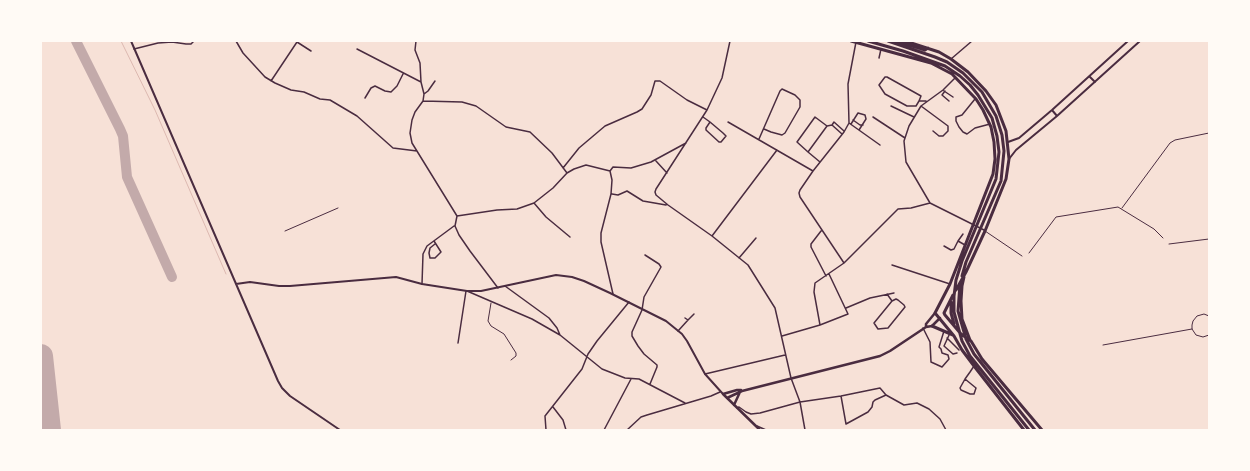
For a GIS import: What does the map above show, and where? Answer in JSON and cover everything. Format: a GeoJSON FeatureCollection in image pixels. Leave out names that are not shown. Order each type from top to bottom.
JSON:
{"type":"FeatureCollection","features":[{"type":"Feature","properties":{"kind":"highway"},"geometry":{"type":"LineString","coordinates":[[851,41],[931,63],[955,77],[976,99],[990,124],[994,142],[995,159],[993,174],[950,284],[935,312],[954,336],[960,350],[1024,430]]}},
{"type":"Feature","properties":{"kind":"highway"},"geometry":{"type":"LineString","coordinates":[[868,41],[903,51],[945,66],[970,85],[992,118],[997,136],[999,152],[996,179],[962,261],[956,280],[954,312],[962,341],[970,356],[1029,430]]}},
{"type":"Feature","properties":{"kind":"highway"},"geometry":{"type":"LineString","coordinates":[[888,41],[947,62],[963,73],[982,92],[996,116],[1002,135],[1004,151],[1001,181],[966,262],[960,281],[958,311],[966,339],[974,354],[1035,430]]}},
{"type":"Feature","properties":{"kind":"highway"},"geometry":{"type":"LineString","coordinates":[[897,41],[928,48],[951,59],[978,81],[996,105],[1006,131],[1008,142],[1009,159],[1006,179],[985,231],[966,272],[940,318]]}},
{"type":"Feature","properties":{"kind":"highway"},"geometry":{"type":"LineString","coordinates":[[968,89],[978,81]]}},
{"type":"Feature","properties":{"kind":"highway"},"geometry":{"type":"LineString","coordinates":[[966,272],[962,286],[962,313],[964,324],[972,342],[982,359],[1042,430]]}},
{"type":"Feature","properties":{"kind":"highway"},"geometry":{"type":"LineString","coordinates":[[955,291],[950,304],[950,313],[952,322],[961,334]]}},
{"type":"Feature","properties":{"kind":"highway"},"geometry":{"type":"LineString","coordinates":[[939,307],[961,334],[972,342]]}},
{"type":"Feature","properties":{"kind":"highway"},"geometry":{"type":"LineString","coordinates":[[932,326],[954,336]]}},
{"type":"Feature","properties":{"kind":"highway"},"geometry":{"type":"LineString","coordinates":[[960,350],[972,342]]}},
{"type":"Feature","properties":{"kind":"main road"},"geometry":{"type":"LineString","coordinates":[[925,328],[926,324],[935,312]]}},
{"type":"Feature","properties":{"kind":"main road"},"geometry":{"type":"LineString","coordinates":[[727,398],[741,391],[880,356],[925,328],[932,326],[940,318]]}},
{"type":"Feature","properties":{"kind":"main road"},"geometry":{"type":"LineString","coordinates":[[722,393],[736,390],[741,391]]}},
{"type":"Feature","properties":{"kind":"main road"},"geometry":{"type":"LineString","coordinates":[[734,406],[741,391]]}},
{"type":"Feature","properties":{"kind":"main road"},"geometry":{"type":"LineString","coordinates":[[722,393],[760,430]]}},
{"type":"Feature","properties":{"kind":"street"},"geometry":{"type":"LineString","coordinates":[[131,41],[282,388],[297,401],[340,430]]}},
{"type":"Feature","properties":{"kind":"street"},"geometry":{"type":"LineString","coordinates":[[134,49],[158,42],[191,44],[194,41]]}},
{"type":"Feature","properties":{"kind":"street"},"geometry":{"type":"LineString","coordinates":[[236,41],[243,53],[271,81],[287,89],[304,92],[320,99],[330,100],[357,116],[393,148],[416,151]]}},
{"type":"Feature","properties":{"kind":"street"},"geometry":{"type":"LineString","coordinates":[[416,41],[415,50],[420,63],[421,82],[424,94],[423,101],[415,112],[412,120],[410,133],[412,143],[457,216],[455,226],[470,251],[498,288]]}},
{"type":"Feature","properties":{"kind":"street"},"geometry":{"type":"LineString","coordinates":[[730,41],[722,78],[707,110],[655,192],[656,195],[668,205],[712,236],[748,265],[775,308],[791,378],[800,402],[805,430]]}},
{"type":"Feature","properties":{"kind":"street"},"geometry":{"type":"LineString","coordinates":[[951,59],[972,41]]}},
{"type":"Feature","properties":{"kind":"street"},"geometry":{"type":"LineString","coordinates":[[1008,142],[1012,142],[1019,138],[1090,77],[1128,41]]}},
{"type":"Feature","properties":{"kind":"street"},"geometry":{"type":"LineString","coordinates":[[1009,159],[1016,150],[1058,116],[1140,41]]}},
{"type":"Feature","properties":{"kind":"street"},"geometry":{"type":"LineString","coordinates":[[271,81],[297,42],[311,51]]}},
{"type":"Feature","properties":{"kind":"street"},"geometry":{"type":"LineString","coordinates":[[856,42],[848,84],[850,123],[880,145]]}},
{"type":"Feature","properties":{"kind":"street"},"geometry":{"type":"LineString","coordinates":[[879,58],[881,49]]}},
{"type":"Feature","properties":{"kind":"street"},"geometry":{"type":"LineString","coordinates":[[357,50],[421,82]]}},
{"type":"Feature","properties":{"kind":"street"},"geometry":{"type":"LineString","coordinates":[[365,98],[371,88],[375,86],[391,92],[397,86],[404,74]]}},
{"type":"Feature","properties":{"kind":"street"},"geometry":{"type":"LineString","coordinates":[[885,77],[887,77],[919,95],[921,97],[919,101],[917,106],[907,106],[885,94],[879,85],[885,77]]}},
{"type":"Feature","properties":{"kind":"street"},"geometry":{"type":"LineString","coordinates":[[955,77],[944,91],[926,101],[921,106],[914,118],[904,141],[906,162],[930,203],[985,231]]}},
{"type":"Feature","properties":{"kind":"street"},"geometry":{"type":"LineString","coordinates":[[1090,77],[1095,82]]}},
{"type":"Feature","properties":{"kind":"street"},"geometry":{"type":"LineString","coordinates":[[424,94],[435,81]]}},
{"type":"Feature","properties":{"kind":"street"},"geometry":{"type":"LineString","coordinates":[[563,168],[579,148],[605,126],[642,108],[651,95],[655,81],[660,81],[687,100],[707,110]]}},
{"type":"Feature","properties":{"kind":"street"},"geometry":{"type":"LineString","coordinates":[[759,140],[782,89],[795,95],[800,100],[800,107],[785,133],[782,134],[771,132],[764,129]]}},
{"type":"Feature","properties":{"kind":"street"},"geometry":{"type":"LineString","coordinates":[[944,91],[953,97]]}},
{"type":"Feature","properties":{"kind":"street"},"geometry":{"type":"LineString","coordinates":[[944,91],[942,95],[949,101]]}},
{"type":"Feature","properties":{"kind":"street"},"geometry":{"type":"LineString","coordinates":[[976,99],[962,115],[956,117],[956,121],[963,132],[967,134],[975,128],[990,124]]}},
{"type":"Feature","properties":{"kind":"street"},"geometry":{"type":"LineString","coordinates":[[423,101],[462,102],[476,106],[506,127],[530,132],[552,153],[567,173]]}},
{"type":"Feature","properties":{"kind":"street"},"geometry":{"type":"LineString","coordinates":[[919,101],[926,101]]}},
{"type":"Feature","properties":{"kind":"street"},"geometry":{"type":"LineString","coordinates":[[891,106],[914,118]]}},
{"type":"Feature","properties":{"kind":"street"},"geometry":{"type":"LineString","coordinates":[[921,106],[948,126],[948,131],[943,136],[939,136],[933,131]]}},
{"type":"Feature","properties":{"kind":"street"},"geometry":{"type":"LineString","coordinates":[[1052,110],[1058,116]]}},
{"type":"Feature","properties":{"kind":"street"},"geometry":{"type":"LineString","coordinates":[[844,263],[799,194],[800,190],[813,171],[860,112],[866,117],[866,119],[859,130]]}},
{"type":"Feature","properties":{"kind":"street"},"geometry":{"type":"LineString","coordinates":[[703,117],[710,122],[726,136],[722,142],[719,142],[706,130],[710,122]]}},
{"type":"Feature","properties":{"kind":"street"},"geometry":{"type":"LineString","coordinates":[[820,162],[796,142],[815,117],[827,126]]}},
{"type":"Feature","properties":{"kind":"street"},"geometry":{"type":"LineString","coordinates":[[874,117],[905,138]]}},
{"type":"Feature","properties":{"kind":"street"},"geometry":{"type":"LineString","coordinates":[[853,120],[860,125],[863,125]]}},
{"type":"Feature","properties":{"kind":"street"},"geometry":{"type":"LineString","coordinates":[[728,122],[813,171]]}},
{"type":"Feature","properties":{"kind":"street"},"geometry":{"type":"LineString","coordinates":[[808,152],[827,126],[832,125],[834,122],[844,131]]}},
{"type":"Feature","properties":{"kind":"street"},"geometry":{"type":"LineString","coordinates":[[832,125],[842,134]]}},
{"type":"Feature","properties":{"kind":"street"},"geometry":{"type":"LineString","coordinates":[[610,171],[613,167],[631,168],[655,160],[686,143]]}},
{"type":"Feature","properties":{"kind":"street"},"geometry":{"type":"LineString","coordinates":[[712,236],[777,150]]}},
{"type":"Feature","properties":{"kind":"street"},"geometry":{"type":"LineString","coordinates":[[655,160],[667,172]]}},
{"type":"Feature","properties":{"kind":"street"},"geometry":{"type":"LineString","coordinates":[[457,216],[497,210],[517,209],[534,203],[553,188],[567,173],[586,165],[610,171]]}},
{"type":"Feature","properties":{"kind":"street"},"geometry":{"type":"LineString","coordinates":[[610,171],[612,180],[611,194],[601,233],[601,242],[613,294]]}},
{"type":"Feature","properties":{"kind":"street"},"geometry":{"type":"LineString","coordinates":[[611,194],[618,195],[627,191],[643,201],[668,205]]}},
{"type":"Feature","properties":{"kind":"street"},"geometry":{"type":"LineString","coordinates":[[534,203],[542,213],[570,237]]}},
{"type":"Feature","properties":{"kind":"street"},"geometry":{"type":"LineString","coordinates":[[820,325],[814,292],[815,283],[844,263],[898,209],[911,208],[930,203]]}},
{"type":"Feature","properties":{"kind":"street"},"geometry":{"type":"LineString","coordinates":[[422,284],[423,254],[427,246],[455,226]]}},
{"type":"Feature","properties":{"kind":"street"},"geometry":{"type":"LineString","coordinates":[[822,230],[811,244],[811,247],[826,276]]}},
{"type":"Feature","properties":{"kind":"street"},"geometry":{"type":"LineString","coordinates":[[944,246],[951,250],[954,249],[963,234]]}},
{"type":"Feature","properties":{"kind":"street"},"geometry":{"type":"LineString","coordinates":[[739,258],[756,238]]}},
{"type":"Feature","properties":{"kind":"street"},"geometry":{"type":"LineString","coordinates":[[434,241],[441,252],[435,258],[430,258],[430,248],[435,244]]}},
{"type":"Feature","properties":{"kind":"street"},"geometry":{"type":"LineString","coordinates":[[958,241],[965,245]]}},
{"type":"Feature","properties":{"kind":"street"},"geometry":{"type":"LineString","coordinates":[[645,255],[661,267],[644,297],[642,310],[632,332],[632,336],[644,354],[657,365],[650,384]]}},
{"type":"Feature","properties":{"kind":"street"},"geometry":{"type":"LineString","coordinates":[[892,264],[950,284]]}},
{"type":"Feature","properties":{"kind":"street"},"geometry":{"type":"LineString","coordinates":[[781,336],[820,325],[848,314],[829,274]]}},
{"type":"Feature","properties":{"kind":"street"},"geometry":{"type":"LineString","coordinates":[[236,284],[250,282],[290,286],[396,277],[422,284],[466,291],[481,291],[556,276],[572,277],[584,281],[666,321],[687,341],[705,374],[722,393],[641,417],[627,430]]}},
{"type":"Feature","properties":{"kind":"street"},"geometry":{"type":"LineString","coordinates":[[505,286],[550,318],[560,335]]}},
{"type":"Feature","properties":{"kind":"street"},"geometry":{"type":"LineString","coordinates":[[466,291],[532,320],[560,335],[602,369],[625,378],[639,380],[650,384],[685,404]]}},
{"type":"Feature","properties":{"kind":"street"},"geometry":{"type":"LineString","coordinates":[[458,343],[466,291]]}},
{"type":"Feature","properties":{"kind":"street"},"geometry":{"type":"LineString","coordinates":[[846,308],[870,298],[894,293]]}},
{"type":"Feature","properties":{"kind":"street"},"geometry":{"type":"LineString","coordinates":[[887,294],[892,301]]}},
{"type":"Feature","properties":{"kind":"street"},"geometry":{"type":"LineString","coordinates":[[896,299],[905,307],[888,328],[878,329],[874,324],[892,301],[896,299]]}},
{"type":"Feature","properties":{"kind":"street"},"geometry":{"type":"LineString","coordinates":[[546,430],[545,418],[582,370],[587,358],[607,328],[629,302]]}},
{"type":"Feature","properties":{"kind":"street"},"geometry":{"type":"LineString","coordinates":[[678,331],[694,314]]}},
{"type":"Feature","properties":{"kind":"street"},"geometry":{"type":"LineString","coordinates":[[925,328],[930,342],[931,362],[942,367],[949,359],[948,356],[943,354],[939,347],[944,331]]}},
{"type":"Feature","properties":{"kind":"street"},"geometry":{"type":"LineString","coordinates":[[950,333],[944,346],[953,354],[957,353]]}},
{"type":"Feature","properties":{"kind":"street"},"geometry":{"type":"LineString","coordinates":[[947,338],[960,350]]}},
{"type":"Feature","properties":{"kind":"street"},"geometry":{"type":"LineString","coordinates":[[705,374],[785,355]]}},
{"type":"Feature","properties":{"kind":"street"},"geometry":{"type":"LineString","coordinates":[[965,379],[976,388],[974,394],[970,394],[961,390],[960,388],[965,379],[974,366]]}},
{"type":"Feature","properties":{"kind":"street"},"geometry":{"type":"LineString","coordinates":[[604,430],[631,379]]}},
{"type":"Feature","properties":{"kind":"street"},"geometry":{"type":"LineString","coordinates":[[737,409],[739,407],[751,414],[760,413],[800,402],[880,388],[886,395],[904,405],[916,403],[929,409],[940,419],[946,430]]}},
{"type":"Feature","properties":{"kind":"street"},"geometry":{"type":"LineString","coordinates":[[841,396],[846,424],[868,412],[875,400],[886,395]]}},
{"type":"Feature","properties":{"kind":"street"},"geometry":{"type":"LineString","coordinates":[[553,407],[563,420],[566,430]]}},
{"type":"Feature","properties":{"kind":"street"},"geometry":{"type":"LineString","coordinates":[[755,425],[766,430]]}},
{"type":"Feature","properties":{"kind":"lane"},"geometry":{"type":"LineString","coordinates":[[1122,208],[1170,143],[1175,140],[1209,133]]}},
{"type":"Feature","properties":{"kind":"lane"},"geometry":{"type":"LineString","coordinates":[[1029,253],[1056,217],[1118,207],[1122,208],[1154,230],[1163,238]]}},
{"type":"Feature","properties":{"kind":"lane"},"geometry":{"type":"LineString","coordinates":[[284,231],[338,208]]}},
{"type":"Feature","properties":{"kind":"lane"},"geometry":{"type":"LineString","coordinates":[[985,231],[1022,256]]}},
{"type":"Feature","properties":{"kind":"lane"},"geometry":{"type":"LineString","coordinates":[[1169,244],[1209,239]]}},
{"type":"Feature","properties":{"kind":"lane"},"geometry":{"type":"LineString","coordinates":[[491,303],[488,321],[491,326],[504,334],[516,353],[516,356],[512,360]]}},
{"type":"Feature","properties":{"kind":"lane"},"geometry":{"type":"LineString","coordinates":[[1209,316],[1204,314],[1197,316],[1192,322],[1192,329],[1196,335],[1203,337],[1209,335]]}},
{"type":"Feature","properties":{"kind":"lane"},"geometry":{"type":"LineString","coordinates":[[1103,345],[1192,329]]}},
{"type":"Feature","properties":{"kind":"waterway"},"geometry":{"type":"LineString","coordinates":[[121,41],[155,110],[226,274]]}},
{"type":"Feature","properties":{"kind":"taxiway"},"geometry":{"type":"LineString","coordinates":[[76,41],[123,136],[127,177],[172,277]]}},
{"type":"Feature","properties":{"kind":"taxiway"},"geometry":{"type":"LineString","coordinates":[[41,424],[43,430]]}},
{"type":"Feature","properties":{"kind":"runway"},"geometry":{"type":"LineString","coordinates":[[41,356],[49,430]]}}]}
